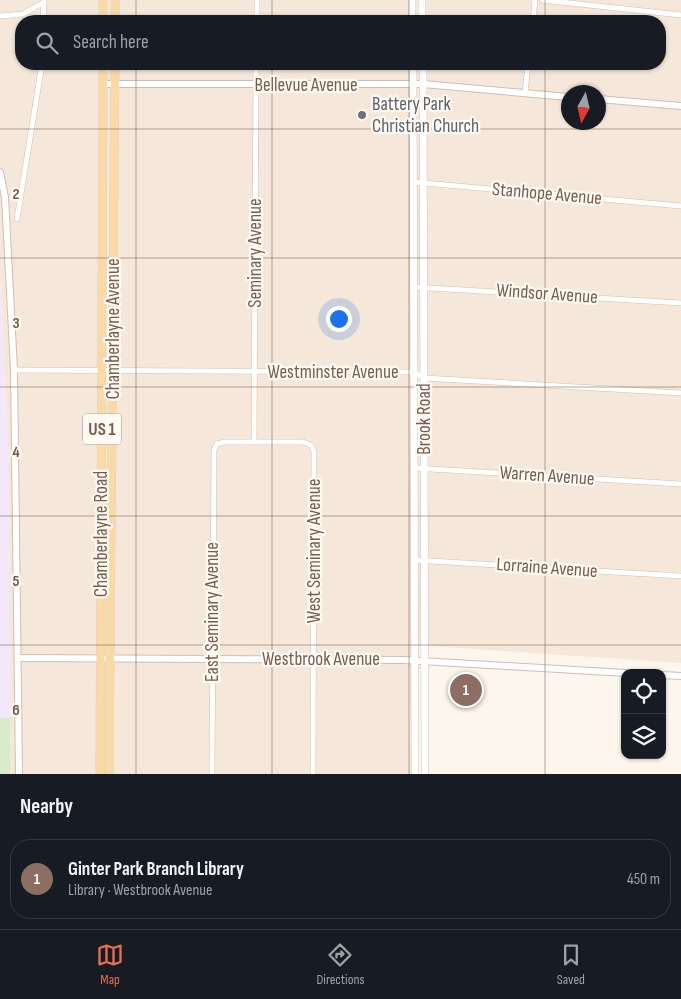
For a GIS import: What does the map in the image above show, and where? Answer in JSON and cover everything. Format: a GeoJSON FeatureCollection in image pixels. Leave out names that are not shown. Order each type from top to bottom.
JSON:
{"type":"FeatureCollection","features":[{"type":"Feature","properties":{"kind":"main road"},"geometry":{"type":"LineString","coordinates":[[103,0],[103,15]]}},
{"type":"Feature","properties":{"kind":"main road"},"geometry":{"type":"LineString","coordinates":[[115,0],[115,15]]}},
{"type":"Feature","properties":{"kind":"main road"},"geometry":{"type":"LineString","coordinates":[[412,0],[412,15]]}},
{"type":"Feature","properties":{"kind":"main road"},"geometry":{"type":"LineString","coordinates":[[422,0],[422,15]]}},
{"type":"Feature","properties":{"kind":"main road","name":"US 1"},"geometry":{"type":"LineString","coordinates":[[103,70],[103,84]]}},
{"type":"Feature","properties":{"kind":"main road","name":"Chamberlayne Avenue"},"geometry":{"type":"LineString","coordinates":[[109,774],[115,70]]}},
{"type":"Feature","properties":{"kind":"main road","name":"Brook Road"},"geometry":{"type":"LineString","coordinates":[[413,70],[415,774]]}},
{"type":"Feature","properties":{"kind":"main road","name":"Brook Road"},"geometry":{"type":"LineString","coordinates":[[422,70],[425,774]]}},
{"type":"Feature","properties":{"kind":"main road","name":"Chamberlayne Road"},"geometry":{"type":"LineString","coordinates":[[100,774],[103,84]]}},
{"type":"Feature","properties":{"kind":"street"},"geometry":{"type":"LineString","coordinates":[[257,0],[257,15]]}},
{"type":"Feature","properties":{"kind":"street"},"geometry":{"type":"LineString","coordinates":[[534,15],[535,0]]}},
{"type":"Feature","properties":{"kind":"street"},"geometry":{"type":"LineString","coordinates":[[542,0],[681,15]]}},
{"type":"Feature","properties":{"kind":"street"},"geometry":{"type":"LineString","coordinates":[[0,16],[23,14],[44,1]]}},
{"type":"Feature","properties":{"kind":"street"},"geometry":{"type":"LineString","coordinates":[[43,15],[44,1]]}},
{"type":"Feature","properties":{"kind":"street"},"geometry":{"type":"LineString","coordinates":[[17,219],[41,70]]}},
{"type":"Feature","properties":{"kind":"street","name":"Seminary Avenue"},"geometry":{"type":"LineString","coordinates":[[254,442],[256,70]]}},
{"type":"Feature","properties":{"kind":"street"},"geometry":{"type":"LineString","coordinates":[[525,93],[527,70]]}},
{"type":"Feature","properties":{"kind":"street","name":"Bellevue Avenue"},"geometry":{"type":"LineString","coordinates":[[103,84],[423,84],[561,96]]}},
{"type":"Feature","properties":{"kind":"street"},"geometry":{"type":"LineString","coordinates":[[606,100],[681,106]]}},
{"type":"Feature","properties":{"kind":"street"},"geometry":{"type":"LineString","coordinates":[[0,172],[14,370],[19,774]]}},
{"type":"Feature","properties":{"kind":"street","name":"Stanhope Avenue"},"geometry":{"type":"LineString","coordinates":[[413,182],[681,206]]}},
{"type":"Feature","properties":{"kind":"street","name":"Windsor Avenue"},"geometry":{"type":"LineString","coordinates":[[413,287],[681,303]]}},
{"type":"Feature","properties":{"kind":"street","name":"Westminster Avenue"},"geometry":{"type":"LineString","coordinates":[[14,370],[414,372],[424,378],[681,393]]}},
{"type":"Feature","properties":{"kind":"street","name":"East Seminary Avenue"},"geometry":{"type":"LineString","coordinates":[[212,774],[214,450],[217,444],[224,442],[254,442]]}},
{"type":"Feature","properties":{"kind":"street","name":"West Seminary Avenue"},"geometry":{"type":"LineString","coordinates":[[254,442],[303,442],[308,443],[313,448],[313,774]]}},
{"type":"Feature","properties":{"kind":"street","name":"Warren Avenue"},"geometry":{"type":"LineString","coordinates":[[414,468],[681,484]]}},
{"type":"Feature","properties":{"kind":"street","name":"Lorraine Avenue"},"geometry":{"type":"LineString","coordinates":[[414,560],[681,576]]}},
{"type":"Feature","properties":{"kind":"street","name":"Westbrook Avenue"},"geometry":{"type":"LineString","coordinates":[[18,658],[414,660],[621,673]]}},
{"type":"Feature","properties":{"kind":"street"},"geometry":{"type":"LineString","coordinates":[[666,675],[681,676]]}},
{"type":"Feature","properties":{"kind":"shaded area"},"geometry":{"type":"Polygon","coordinates":[[[0,0],[681,0],[681,663],[412,645],[413,774],[10,774],[8,450],[0,278],[0,0]]]}},
{"type":"Feature","properties":{"kind":"shaded area"},"geometry":{"type":"Polygon","coordinates":[[[0,278],[8,450],[10,718],[0,718],[0,278]]]}},
{"type":"Feature","properties":{"kind":"green space"},"geometry":{"type":"Polygon","coordinates":[[[0,718],[10,718],[10,774],[0,774],[0,718]]]}},
{"type":"Feature","properties":{"kind":"place","name":"Battery Park Christian Church"},"geometry":{"type":"Point","coordinates":[362,115]}},
{"type":"Feature","properties":{"kind":"place","name":"Ginter Park Branch Library"},"geometry":{"type":"Point","coordinates":[466,690]}}]}
